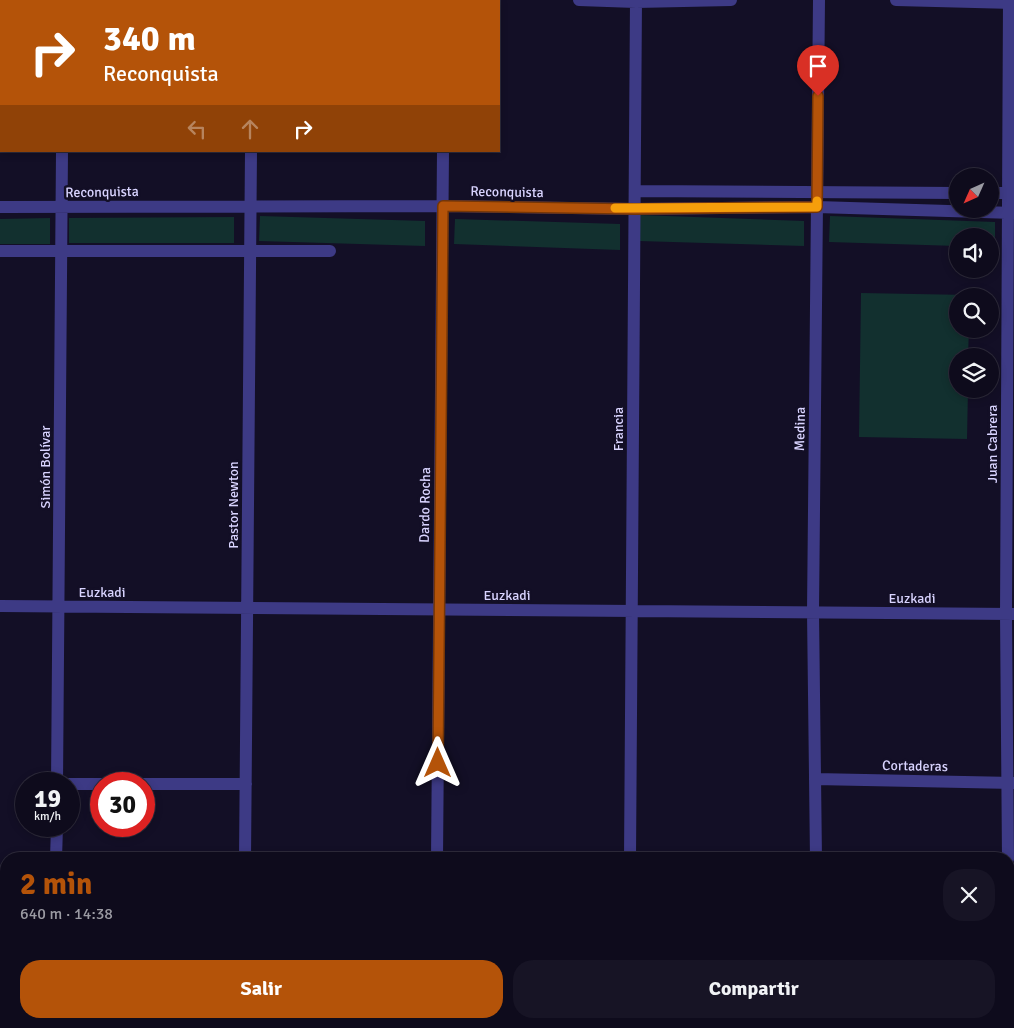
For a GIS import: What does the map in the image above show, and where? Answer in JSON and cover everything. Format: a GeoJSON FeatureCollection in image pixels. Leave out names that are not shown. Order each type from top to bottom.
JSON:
{"type":"FeatureCollection","features":[{"type":"Feature","properties":{"kind":"street"},"geometry":{"type":"LineString","coordinates":[[579,0],[731,0]]}},
{"type":"Feature","properties":{"kind":"street","name":"Medina"},"geometry":{"type":"LineString","coordinates":[[816,852],[813,612],[819,0]]}},
{"type":"Feature","properties":{"kind":"street"},"geometry":{"type":"LineString","coordinates":[[896,0],[1011,2]]}},
{"type":"Feature","properties":{"kind":"street","name":"Francia"},"geometry":{"type":"LineString","coordinates":[[630,852],[636,1]]}},
{"type":"Feature","properties":{"kind":"street","name":"Juan Cabrera"},"geometry":{"type":"LineString","coordinates":[[1008,852],[1011,783],[1011,213],[1008,193],[1011,2]]}},
{"type":"Feature","properties":{"kind":"street","name":"Simón Bolívar"},"geometry":{"type":"LineString","coordinates":[[57,772],[62,152]]}},
{"type":"Feature","properties":{"kind":"street","name":"Pastor Newton"},"geometry":{"type":"LineString","coordinates":[[245,852],[251,152]]}},
{"type":"Feature","properties":{"kind":"street","name":"Dardo Rocha"},"geometry":{"type":"LineString","coordinates":[[437,852],[443,152]]}},
{"type":"Feature","properties":{"kind":"street"},"geometry":{"type":"LineString","coordinates":[[635,191],[949,193]]}},
{"type":"Feature","properties":{"kind":"street"},"geometry":{"type":"LineString","coordinates":[[999,193],[1008,193]]}},
{"type":"Feature","properties":{"kind":"street","name":"Reconquista"},"geometry":{"type":"LineString","coordinates":[[0,207],[443,206],[635,209],[817,207],[1011,213]]}},
{"type":"Feature","properties":{"kind":"street"},"geometry":{"type":"LineString","coordinates":[[0,251],[330,251]]}},
{"type":"Feature","properties":{"kind":"street","name":"Euzkadi"},"geometry":{"type":"LineString","coordinates":[[0,606],[1010,614]]}},
{"type":"Feature","properties":{"kind":"street","name":"Cortaderas"},"geometry":{"type":"LineString","coordinates":[[815,778],[1011,783]]}},
{"type":"Feature","properties":{"kind":"street"},"geometry":{"type":"LineString","coordinates":[[155,784],[246,784]]}},
{"type":"Feature","properties":{"kind":"street"},"geometry":{"type":"LineString","coordinates":[[56,852],[57,837]]}},
{"type":"Feature","properties":{"kind":"street"},"geometry":{"type":"LineString","coordinates":[[689,1028],[695,1028]]}},
{"type":"Feature","properties":{"kind":"green space"},"geometry":{"type":"Polygon","coordinates":[[[639,215],[804,221],[804,246],[639,241],[639,215]]]}},
{"type":"Feature","properties":{"kind":"green space"},"geometry":{"type":"Polygon","coordinates":[[[260,216],[425,221],[425,246],[259,241],[260,216]]]}},
{"type":"Feature","properties":{"kind":"green space"},"geometry":{"type":"Polygon","coordinates":[[[830,216],[995,222],[995,228],[949,228],[949,246],[829,242],[830,216]]]}},
{"type":"Feature","properties":{"kind":"green space"},"geometry":{"type":"Polygon","coordinates":[[[234,217],[234,243],[69,243],[69,218],[234,217]]]}},
{"type":"Feature","properties":{"kind":"green space"},"geometry":{"type":"Polygon","coordinates":[[[50,218],[50,244],[0,244],[0,219],[50,218]]]}},
{"type":"Feature","properties":{"kind":"green space"},"geometry":{"type":"Polygon","coordinates":[[[455,219],[620,224],[620,250],[454,244],[455,219]]]}},
{"type":"Feature","properties":{"kind":"green space"},"geometry":{"type":"Polygon","coordinates":[[[861,293],[949,295],[949,338],[969,338],[968,348],[949,348],[949,398],[968,398],[967,439],[859,437],[861,293]]]}},
{"type":"Feature","properties":{"kind":"slow traffic"},"geometry":{"type":"LineString","coordinates":[[615,208],[817,207],[817,201]]}},
{"type":"Feature","properties":{"kind":"route"},"geometry":{"type":"LineString","coordinates":[[438,763],[443,206],[635,209],[817,207],[818,96]]}}]}
